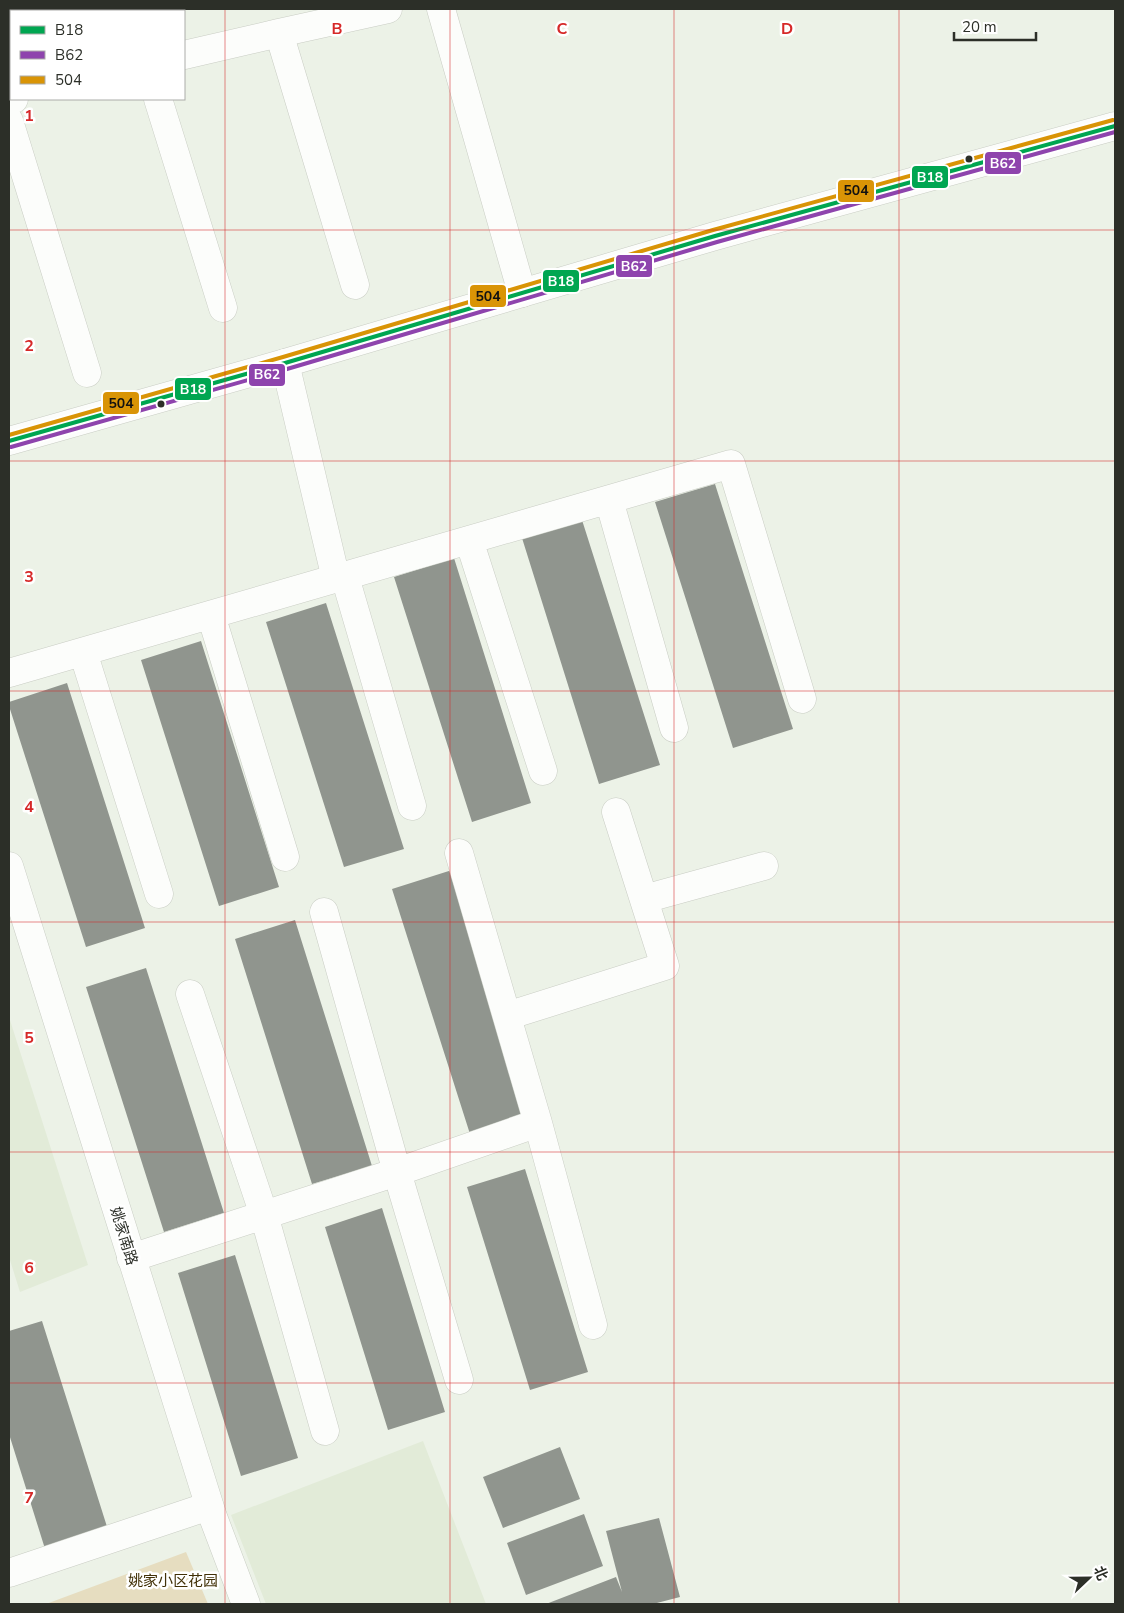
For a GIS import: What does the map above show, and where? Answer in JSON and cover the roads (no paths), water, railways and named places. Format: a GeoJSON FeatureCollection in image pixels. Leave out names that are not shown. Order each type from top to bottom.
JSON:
{"type":"FeatureCollection","features":[{"type":"Feature","properties":{"kind":"street"},"geometry":{"type":"LineString","coordinates":[[185,56],[279,32],[388,9]]}},
{"type":"Feature","properties":{"kind":"street"},"geometry":{"type":"LineString","coordinates":[[442,9],[522,293]]}},
{"type":"Feature","properties":{"kind":"street"},"geometry":{"type":"LineString","coordinates":[[279,32],[355,284]]}},
{"type":"Feature","properties":{"kind":"street"},"geometry":{"type":"LineString","coordinates":[[158,100],[223,308]]}},
{"type":"Feature","properties":{"kind":"street"},"geometry":{"type":"LineString","coordinates":[[9,121],[87,373]]}},
{"type":"Feature","properties":{"kind":"street"},"geometry":{"type":"LineString","coordinates":[[9,442],[715,236],[1115,126]]}},
{"type":"Feature","properties":{"kind":"street"},"geometry":{"type":"LineString","coordinates":[[285,363],[340,578],[412,806]]}},
{"type":"Feature","properties":{"kind":"street"},"geometry":{"type":"LineString","coordinates":[[9,673],[731,464],[802,699]]}},
{"type":"Feature","properties":{"kind":"street"},"geometry":{"type":"LineString","coordinates":[[609,500],[674,728]]}},
{"type":"Feature","properties":{"kind":"street"},"geometry":{"type":"LineString","coordinates":[[469,540],[543,770]]}},
{"type":"Feature","properties":{"kind":"street"},"geometry":{"type":"LineString","coordinates":[[211,615],[285,856]]}},
{"type":"Feature","properties":{"kind":"street"},"geometry":{"type":"LineString","coordinates":[[83,652],[159,894]]}},
{"type":"Feature","properties":{"kind":"street"},"geometry":{"type":"LineString","coordinates":[[507,1016],[665,966],[616,812]]}},
{"type":"Feature","properties":{"kind":"street"},"geometry":{"type":"LineString","coordinates":[[459,853],[538,1123],[594,1325]]}},
{"type":"Feature","properties":{"kind":"street","name":"姚家南路"},"geometry":{"type":"LineString","coordinates":[[9,866],[209,1506],[246,1604]]}},
{"type":"Feature","properties":{"kind":"street"},"geometry":{"type":"LineString","coordinates":[[644,899],[764,866]]}},
{"type":"Feature","properties":{"kind":"street"},"geometry":{"type":"LineString","coordinates":[[324,912],[397,1172],[459,1380]]}},
{"type":"Feature","properties":{"kind":"street"},"geometry":{"type":"LineString","coordinates":[[190,994],[264,1215],[325,1431]]}},
{"type":"Feature","properties":{"kind":"street"},"geometry":{"type":"LineString","coordinates":[[131,1258],[397,1172],[538,1123]]}},
{"type":"Feature","properties":{"kind":"street"},"geometry":{"type":"LineString","coordinates":[[9,1573],[209,1506]]}},
{"type":"Feature","properties":{"kind":"park label","name":"姚家小区花园"},"geometry":{"type":"Point","coordinates":[173,1581]}}]}
